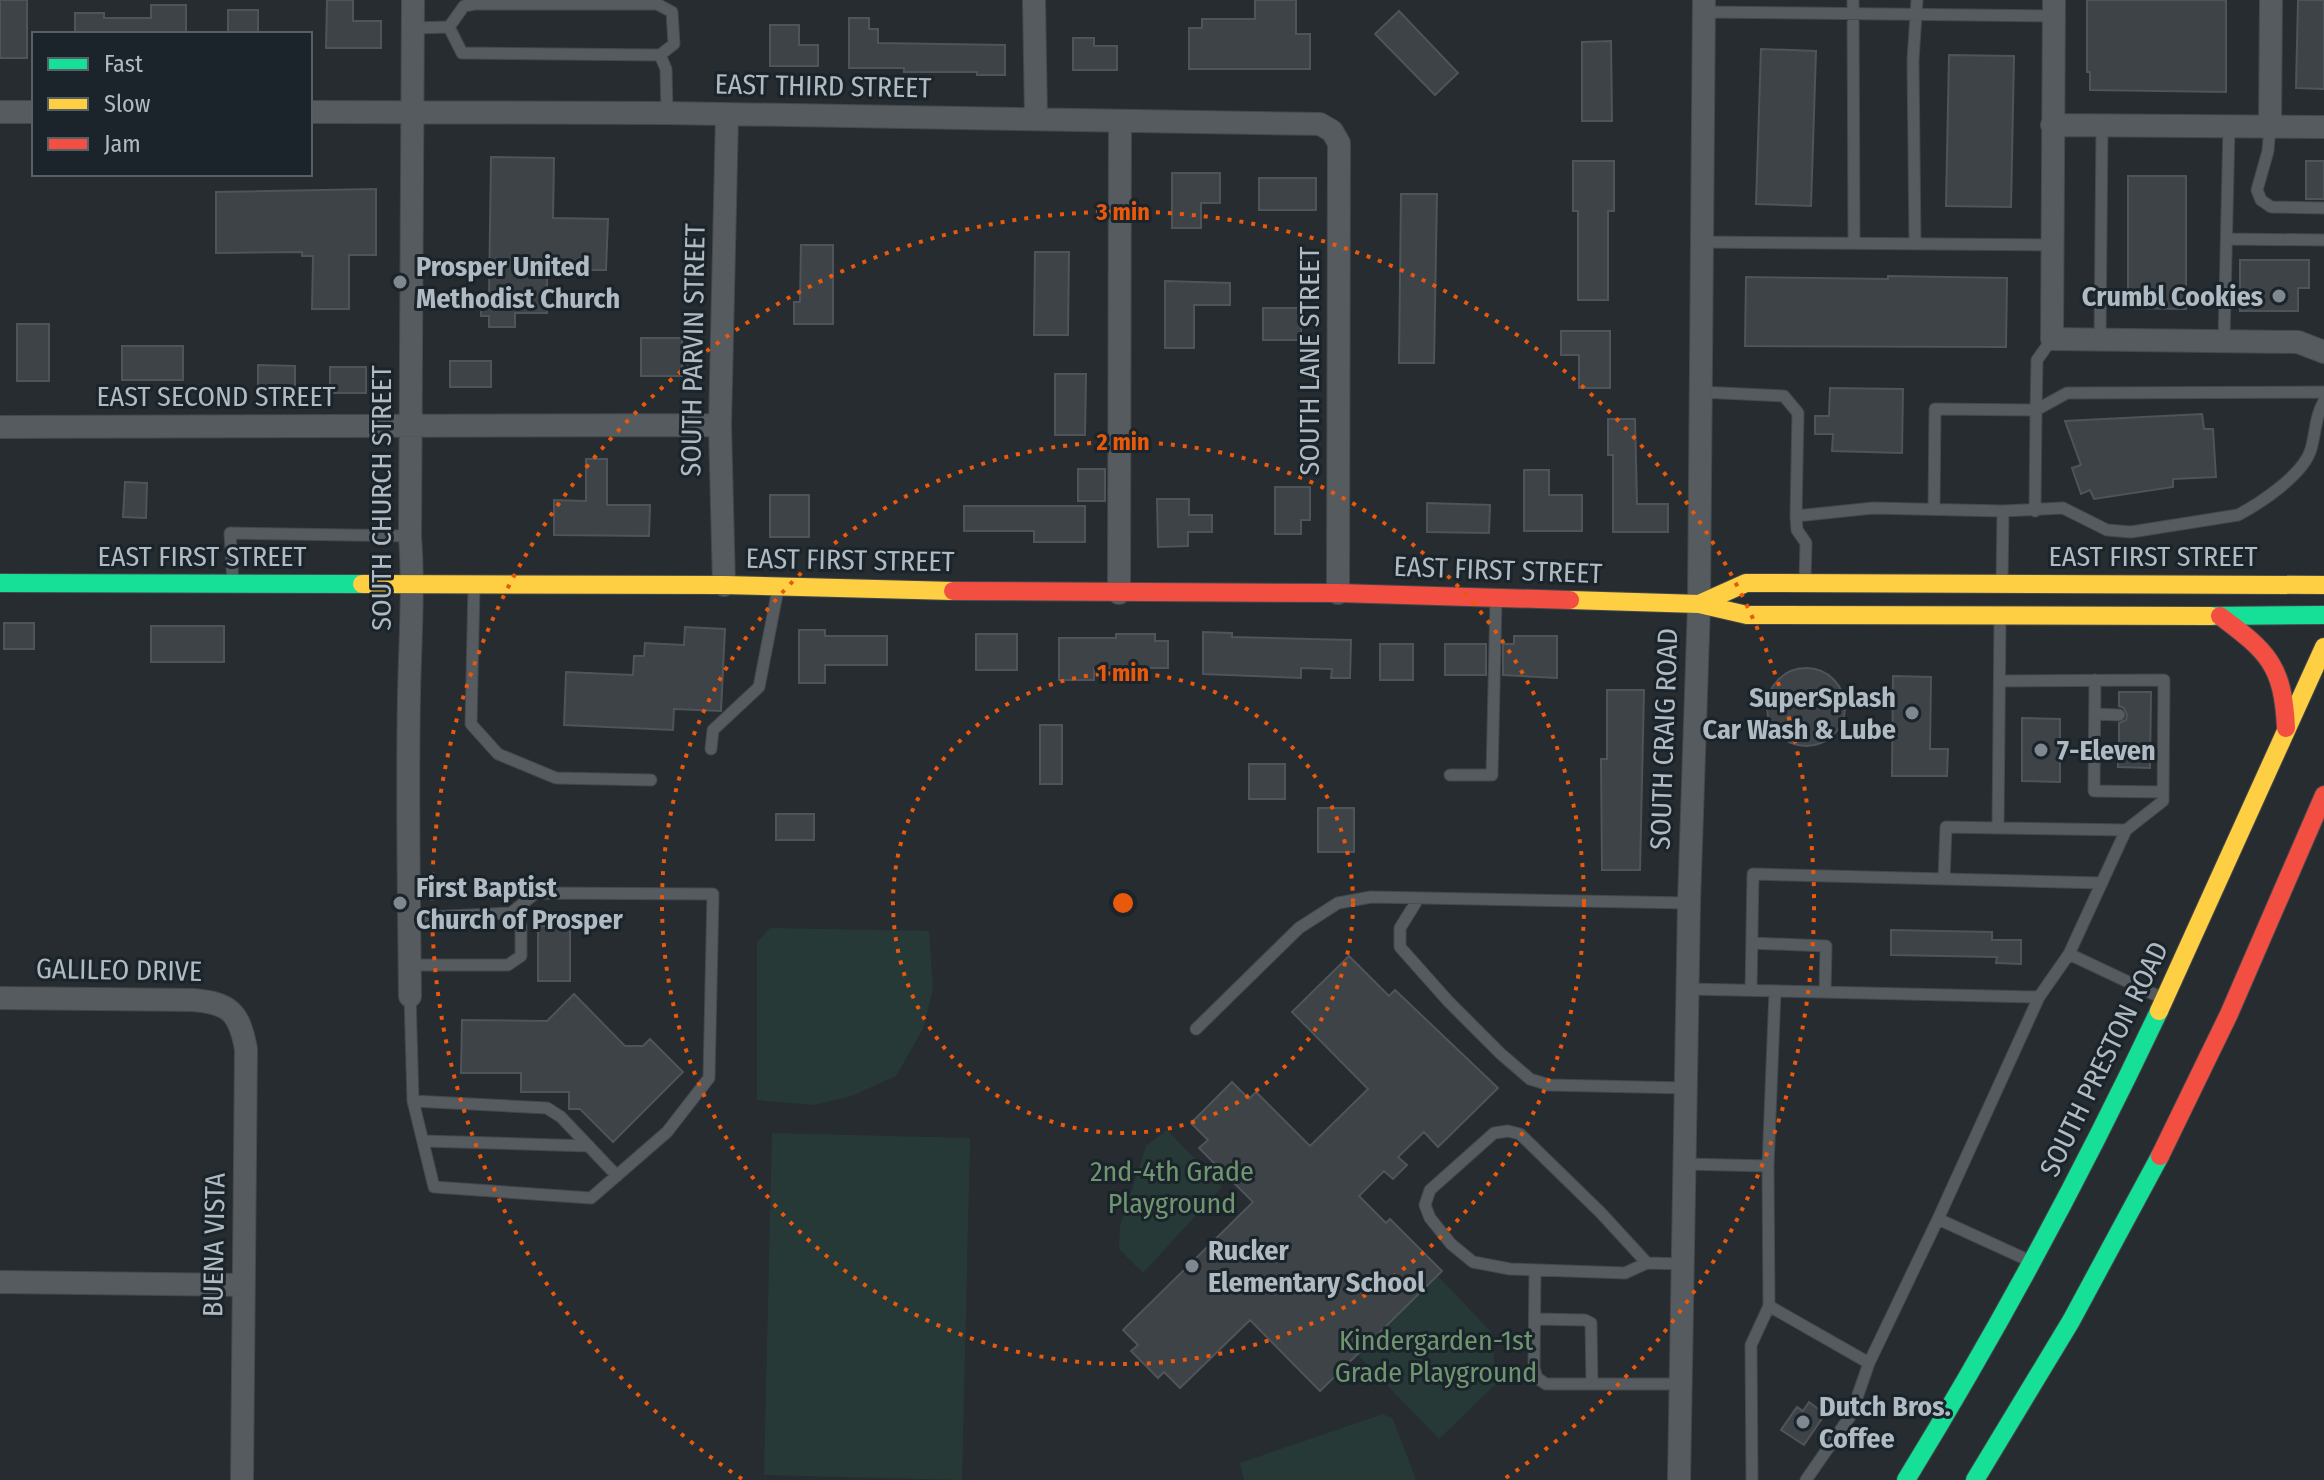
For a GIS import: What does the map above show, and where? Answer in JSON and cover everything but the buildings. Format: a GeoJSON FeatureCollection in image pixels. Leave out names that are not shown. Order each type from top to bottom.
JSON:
{"type":"FeatureCollection","features":[{"type":"Feature","properties":{"kind":"street","name":"SOUTH CHURCH STREET"},"geometry":{"type":"LineString","coordinates":[[410,996],[413,0]]}},
{"type":"Feature","properties":{"kind":"street"},"geometry":{"type":"LineString","coordinates":[[1034,0],[1036,118]]}},
{"type":"Feature","properties":{"kind":"street"},"geometry":{"type":"LineString","coordinates":[[2270,126],[2271,0]]}},
{"type":"Feature","properties":{"kind":"street","name":"SOUTH CRAIG ROAD"},"geometry":{"type":"LineString","coordinates":[[1679,1480],[1689,903],[1699,604],[1704,6]]}},
{"type":"Feature","properties":{"kind":"street"},"geometry":{"type":"LineString","coordinates":[[2054,8],[2052,339],[2298,342],[2323,349]]}},
{"type":"Feature","properties":{"kind":"street"},"geometry":{"type":"LineString","coordinates":[[0,112],[32,112]]}},
{"type":"Feature","properties":{"kind":"street","name":"EAST THIRD STREET"},"geometry":{"type":"LineString","coordinates":[[312,112],[1036,118],[1320,124],[1332,131]]}},
{"type":"Feature","properties":{"kind":"street","name":"SOUTH PARVIN STREET"},"geometry":{"type":"LineString","coordinates":[[724,585],[720,425],[727,115]]}},
{"type":"Feature","properties":{"kind":"street"},"geometry":{"type":"LineString","coordinates":[[1119,593],[1120,121]]}},
{"type":"Feature","properties":{"kind":"street"},"geometry":{"type":"LineString","coordinates":[[2052,125],[2324,127]]}},
{"type":"Feature","properties":{"kind":"street","name":"SOUTH LANE STREET"},"geometry":{"type":"LineString","coordinates":[[1332,131],[1339,143],[1338,593]]}},
{"type":"Feature","properties":{"kind":"street","name":"EAST SECOND STREET"},"geometry":{"type":"LineString","coordinates":[[0,427],[720,425]]}},
{"type":"Feature","properties":{"kind":"street","name":"EAST FIRST STREET"},"geometry":{"type":"LineString","coordinates":[[0,583],[724,585],[1119,593],[1338,593],[1699,604],[1747,615],[2324,615]]}},
{"type":"Feature","properties":{"kind":"street","name":"EAST FIRST STREET"},"geometry":{"type":"LineString","coordinates":[[1699,604],[1746,583],[2324,585]]}},
{"type":"Feature","properties":{"kind":"street"},"geometry":{"type":"LineString","coordinates":[[2000,617],[2002,583]]}},
{"type":"Feature","properties":{"kind":"street"},"geometry":{"type":"LineString","coordinates":[[2220,616],[2264,650],[2272,661],[2283,688],[2286,732]]}},
{"type":"Feature","properties":{"kind":"street","name":"SOUTH PRESTON ROAD"},"geometry":{"type":"LineString","coordinates":[[1906,1480],[2034,1263],[2166,1000],[2324,647]]}},
{"type":"Feature","properties":{"kind":"street"},"geometry":{"type":"LineString","coordinates":[[1975,1480],[2063,1331],[2181,1114],[2222,1029],[2324,795]]}},
{"type":"Feature","properties":{"kind":"street","name":"GALILEO DRIVE"},"geometry":{"type":"LineString","coordinates":[[0,998],[193,1000],[218,1002],[234,1013]]}},
{"type":"Feature","properties":{"kind":"street","name":"BUENA VISTA"},"geometry":{"type":"LineString","coordinates":[[234,1013],[242,1027],[246,1049],[242,1480]]}},
{"type":"Feature","properties":{"kind":"street"},"geometry":{"type":"LineString","coordinates":[[0,1282],[243,1285]]}},
{"type":"Feature","properties":{"kind":"lane"},"geometry":{"type":"LineString","coordinates":[[1853,0],[1854,243]]}},
{"type":"Feature","properties":{"kind":"lane"},"geometry":{"type":"LineString","coordinates":[[1915,244],[1913,60],[1917,0]]}},
{"type":"Feature","properties":{"kind":"lane"},"geometry":{"type":"LineString","coordinates":[[475,4],[657,4],[672,12],[674,44],[660,55],[462,53],[449,27],[464,6],[475,4]]}},
{"type":"Feature","properties":{"kind":"lane"},"geometry":{"type":"LineString","coordinates":[[1704,6],[1916,14],[2054,8]]}},
{"type":"Feature","properties":{"kind":"lane"},"geometry":{"type":"LineString","coordinates":[[414,28],[449,27]]}},
{"type":"Feature","properties":{"kind":"lane"},"geometry":{"type":"LineString","coordinates":[[660,55],[666,69],[667,113]]}},
{"type":"Feature","properties":{"kind":"lane"},"geometry":{"type":"LineString","coordinates":[[2100,340],[2102,126]]}},
{"type":"Feature","properties":{"kind":"lane"},"geometry":{"type":"LineString","coordinates":[[2270,126],[2268,151],[2257,190],[2261,200],[2271,207],[2324,208]]}},
{"type":"Feature","properties":{"kind":"lane"},"geometry":{"type":"LineString","coordinates":[[2224,341],[2229,127]]}},
{"type":"Feature","properties":{"kind":"lane"},"geometry":{"type":"LineString","coordinates":[[2227,239],[2324,240]]}},
{"type":"Feature","properties":{"kind":"lane"},"geometry":{"type":"LineString","coordinates":[[1701,242],[2051,245]]}},
{"type":"Feature","properties":{"kind":"lane"},"geometry":{"type":"LineString","coordinates":[[2035,511],[2037,360],[2052,339]]}},
{"type":"Feature","properties":{"kind":"lane"},"geometry":{"type":"LineString","coordinates":[[1700,392],[1784,396],[1798,413],[1796,516],[1797,530],[1806,543],[1805,583]]}},
{"type":"Feature","properties":{"kind":"lane"},"geometry":{"type":"LineString","coordinates":[[1934,509],[1935,409],[2036,410],[2067,393],[2324,392]]}},
{"type":"Feature","properties":{"kind":"lane"},"geometry":{"type":"LineString","coordinates":[[1796,516],[1873,508],[2003,511],[2063,508],[2107,530],[2131,532],[2238,515],[2304,465],[2311,449],[2316,415],[2324,401]]}},
{"type":"Feature","properties":{"kind":"lane"},"geometry":{"type":"LineString","coordinates":[[2002,583],[2003,511]]}},
{"type":"Feature","properties":{"kind":"lane"},"geometry":{"type":"LineString","coordinates":[[233,583],[230,533],[410,536]]}},
{"type":"Feature","properties":{"kind":"lane"},"geometry":{"type":"LineString","coordinates":[[474,586],[471,724],[498,754],[556,778],[651,780]]}},
{"type":"Feature","properties":{"kind":"lane"},"geometry":{"type":"LineString","coordinates":[[711,749],[713,730],[759,687],[778,588]]}},
{"type":"Feature","properties":{"kind":"lane"},"geometry":{"type":"LineString","coordinates":[[1450,775],[1492,775],[1496,598]]}},
{"type":"Feature","properties":{"kind":"lane"},"geometry":{"type":"LineString","coordinates":[[1998,828],[2000,617]]}},
{"type":"Feature","properties":{"kind":"lane"},"geometry":{"type":"LineString","coordinates":[[2095,680],[2094,791],[2163,792]]}},
{"type":"Feature","properties":{"kind":"lane"},"geometry":{"type":"LineString","coordinates":[[1806,1480],[1851,1415],[1869,1363],[2039,997],[2069,954],[2126,830],[2163,801],[2164,680],[2000,681]]}},
{"type":"Feature","properties":{"kind":"lane"},"geometry":{"type":"LineString","coordinates":[[2095,714],[2119,715]]}},
{"type":"Feature","properties":{"kind":"lane"},"geometry":{"type":"LineString","coordinates":[[2151,715],[2164,714]]}},
{"type":"Feature","properties":{"kind":"lane"},"geometry":{"type":"LineString","coordinates":[[2095,751],[2119,751]]}},
{"type":"Feature","properties":{"kind":"lane"},"geometry":{"type":"LineString","coordinates":[[2150,751],[2163,751]]}},
{"type":"Feature","properties":{"kind":"lane"},"geometry":{"type":"LineString","coordinates":[[1944,879],[1946,827],[2126,830]]}},
{"type":"Feature","properties":{"kind":"lane"},"geometry":{"type":"LineString","coordinates":[[1751,990],[1753,874],[2102,883]]}},
{"type":"Feature","properties":{"kind":"lane"},"geometry":{"type":"LineString","coordinates":[[409,918],[511,913],[536,893],[713,894],[709,1078],[667,1132],[591,1198],[434,1187],[413,1101],[410,996]]}},
{"type":"Feature","properties":{"kind":"lane"},"geometry":{"type":"LineString","coordinates":[[1196,1029],[1299,928],[1338,903],[1371,897],[1689,903]]}},
{"type":"Feature","properties":{"kind":"lane"},"geometry":{"type":"LineString","coordinates":[[1418,899],[1400,928],[1400,947],[1448,1001],[1530,1079],[1549,1085],[1686,1088]]}},
{"type":"Feature","properties":{"kind":"lane"},"geometry":{"type":"LineString","coordinates":[[410,965],[508,965],[521,956],[521,926],[511,913]]}},
{"type":"Feature","properties":{"kind":"lane"},"geometry":{"type":"LineString","coordinates":[[1752,943],[1826,946],[1825,992]]}},
{"type":"Feature","properties":{"kind":"lane"},"geometry":{"type":"LineString","coordinates":[[2069,954],[2166,1000]]}},
{"type":"Feature","properties":{"kind":"lane"},"geometry":{"type":"LineString","coordinates":[[1689,989],[2039,997]]}},
{"type":"Feature","properties":{"kind":"lane"},"geometry":{"type":"LineString","coordinates":[[1752,1480],[1751,1345],[1769,1306],[1768,1166],[1775,991]]}},
{"type":"Feature","properties":{"kind":"lane"},"geometry":{"type":"LineString","coordinates":[[413,1101],[547,1108],[561,1117],[617,1176]]}},
{"type":"Feature","properties":{"kind":"lane"},"geometry":{"type":"LineString","coordinates":[[1647,1263],[1520,1134],[1508,1131],[1494,1133],[1430,1190],[1425,1205],[1430,1218],[1451,1244],[1473,1262],[1510,1269],[1625,1273],[1647,1263],[1684,1264]]}},
{"type":"Feature","properties":{"kind":"lane"},"geometry":{"type":"LineString","coordinates":[[423,1141],[589,1146]]}},
{"type":"Feature","properties":{"kind":"lane"},"geometry":{"type":"LineString","coordinates":[[1685,1164],[1768,1166]]}},
{"type":"Feature","properties":{"kind":"lane"},"geometry":{"type":"LineString","coordinates":[[1938,1219],[2034,1263]]}},
{"type":"Feature","properties":{"kind":"lane"},"geometry":{"type":"LineString","coordinates":[[1535,1270],[1534,1368],[1537,1378],[1546,1384],[1682,1384]]}},
{"type":"Feature","properties":{"kind":"lane"},"geometry":{"type":"LineString","coordinates":[[1769,1306],[1869,1363]]}},
{"type":"Feature","properties":{"kind":"lane"},"geometry":{"type":"LineString","coordinates":[[1535,1319],[1585,1320],[1591,1323],[1592,1384]]}},
{"type":"Feature","properties":{"kind":"green space"},"geometry":{"type":"Polygon","coordinates":[[[770,928],[929,931],[933,989],[923,1029],[896,1076],[854,1095],[815,1105],[757,1100],[757,942],[770,928]]]}},
{"type":"Feature","properties":{"kind":"green space","name":"2nd-4th Grade Playground"},"geometry":{"type":"Polygon","coordinates":[[[1167,1130],[1222,1187],[1143,1273],[1119,1249],[1120,1226],[1146,1146],[1167,1130]]]}},
{"type":"Feature","properties":{"kind":"green space"},"geometry":{"type":"Polygon","coordinates":[[[772,1133],[970,1138],[962,1480],[764,1475],[772,1133]]]}},
{"type":"Feature","properties":{"kind":"green space","name":"Kindergarden-1st Grade Playground"},"geometry":{"type":"Polygon","coordinates":[[[1437,1275],[1492,1333],[1496,1384],[1439,1439],[1357,1354],[1437,1275]]]}},
{"type":"Feature","properties":{"kind":"green space"},"geometry":{"type":"Polygon","coordinates":[[[1383,1414],[1393,1419],[1416,1480],[1244,1480],[1240,1463],[1383,1414]]]}},
{"type":"Feature","properties":{"kind":"traffic: fast"},"geometry":{"type":"LineString","coordinates":[[0,583],[362,584]]}},
{"type":"Feature","properties":{"kind":"traffic: fast"},"geometry":{"type":"LineString","coordinates":[[2211,616],[2324,615]]}},
{"type":"Feature","properties":{"kind":"traffic: fast"},"geometry":{"type":"LineString","coordinates":[[1906,1480],[2039,1249],[2159,1011]]}},
{"type":"Feature","properties":{"kind":"traffic: fast"},"geometry":{"type":"LineString","coordinates":[[1975,1480],[2071,1321],[2160,1156]]}},
{"type":"Feature","properties":{"kind":"traffic: slow"},"geometry":{"type":"LineString","coordinates":[[1699,604],[1746,583],[2324,585]]}},
{"type":"Feature","properties":{"kind":"traffic: slow"},"geometry":{"type":"LineString","coordinates":[[362,584],[724,585],[953,591]]}},
{"type":"Feature","properties":{"kind":"traffic: slow"},"geometry":{"type":"LineString","coordinates":[[1570,600],[1699,604],[1747,615],[2211,616]]}},
{"type":"Feature","properties":{"kind":"traffic: slow"},"geometry":{"type":"LineString","coordinates":[[2159,1011],[2324,647]]}},
{"type":"Feature","properties":{"kind":"traffic: jam"},"geometry":{"type":"LineString","coordinates":[[953,591],[1338,593],[1570,600]]}},
{"type":"Feature","properties":{"kind":"traffic: jam"},"geometry":{"type":"LineString","coordinates":[[2220,616],[2250,640],[2270,662],[2281,689],[2286,728]]}},
{"type":"Feature","properties":{"kind":"traffic: jam"},"geometry":{"type":"LineString","coordinates":[[2160,1156],[2229,1014],[2324,795]]}},
{"type":"Feature","properties":{"kind":"place","name":"Prosper United Methodist Church"},"geometry":{"type":"Point","coordinates":[400,282]}},
{"type":"Feature","properties":{"kind":"place","name":"Crumbl Cookies"},"geometry":{"type":"Point","coordinates":[2279,296]}},
{"type":"Feature","properties":{"kind":"place","name":"SuperSplash Car Wash & Lube"},"geometry":{"type":"Point","coordinates":[1912,713]}},
{"type":"Feature","properties":{"kind":"place","name":"7-Eleven"},"geometry":{"type":"Point","coordinates":[2041,750]}},
{"type":"Feature","properties":{"kind":"place","name":"First Baptist Church of Prosper"},"geometry":{"type":"Point","coordinates":[400,903]}},
{"type":"Feature","properties":{"kind":"place","name":"Rucker Elementary School"},"geometry":{"type":"Point","coordinates":[1192,1266]}},
{"type":"Feature","properties":{"kind":"place","name":"Dutch Bros. Coffee"},"geometry":{"type":"Point","coordinates":[1803,1422]}}]}
